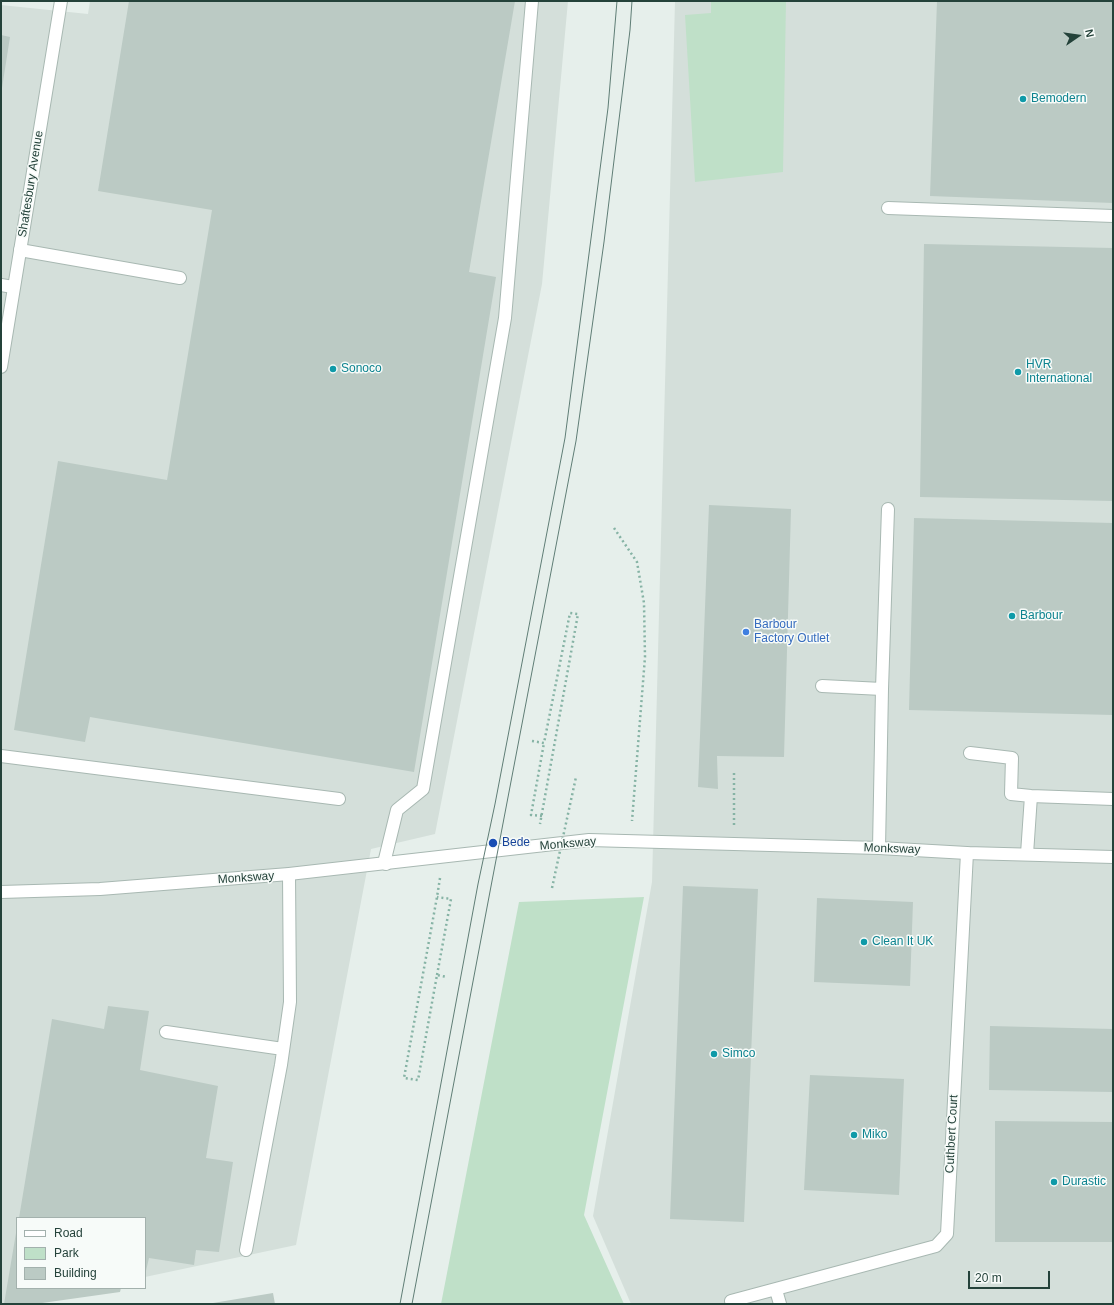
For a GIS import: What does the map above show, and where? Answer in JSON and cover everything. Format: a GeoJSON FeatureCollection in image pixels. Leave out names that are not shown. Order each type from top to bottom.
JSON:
{"type":"FeatureCollection","features":[{"type":"Feature","properties":{"kind":"street","name":"Shaftesbury Avenue"},"geometry":{"type":"LineString","coordinates":[[1,367],[61,1]]}},
{"type":"Feature","properties":{"kind":"street"},"geometry":{"type":"LineString","coordinates":[[386,864],[385,859],[397,810],[424,790],[505,318],[532,1]]}},
{"type":"Feature","properties":{"kind":"street"},"geometry":{"type":"LineString","coordinates":[[888,208],[1113,216]]}},
{"type":"Feature","properties":{"kind":"street"},"geometry":{"type":"LineString","coordinates":[[20,250],[180,278]]}},
{"type":"Feature","properties":{"kind":"street"},"geometry":{"type":"LineString","coordinates":[[1,285],[13,287]]}},
{"type":"Feature","properties":{"kind":"street"},"geometry":{"type":"LineString","coordinates":[[879,848],[882,689],[888,509]]}},
{"type":"Feature","properties":{"kind":"street"},"geometry":{"type":"LineString","coordinates":[[822,686],[882,689]]}},
{"type":"Feature","properties":{"kind":"street"},"geometry":{"type":"LineString","coordinates":[[970,753],[1012,758],[1011,794],[1113,799]]}},
{"type":"Feature","properties":{"kind":"street"},"geometry":{"type":"LineString","coordinates":[[1,756],[339,799]]}},
{"type":"Feature","properties":{"kind":"street"},"geometry":{"type":"LineString","coordinates":[[1027,854],[1031,796]]}},
{"type":"Feature","properties":{"kind":"street","name":"Monksway"},"geometry":{"type":"LineString","coordinates":[[1,892],[100,889],[289,874],[590,840],[879,848],[1113,857]]}},
{"type":"Feature","properties":{"kind":"street","name":"Cuthbert Court"},"geometry":{"type":"LineString","coordinates":[[731,1301],[936,1246],[947,1234],[966,852]]}},
{"type":"Feature","properties":{"kind":"street"},"geometry":{"type":"LineString","coordinates":[[246,1250],[281,1065],[290,1002],[289,874]]}},
{"type":"Feature","properties":{"kind":"street"},"geometry":{"type":"LineString","coordinates":[[166,1032],[283,1048]]}},
{"type":"Feature","properties":{"kind":"street"},"geometry":{"type":"LineString","coordinates":[[776,1290],[780,1304]]}},
{"type":"Feature","properties":{"kind":"path"},"geometry":{"type":"LineString","coordinates":[[614,528],[637,562],[644,603],[645,657],[630,841]]}},
{"type":"Feature","properties":{"kind":"path"},"geometry":{"type":"LineString","coordinates":[[536,847],[542,816],[578,614],[570,613],[531,815],[542,816]]}},
{"type":"Feature","properties":{"kind":"path"},"geometry":{"type":"LineString","coordinates":[[532,741],[544,743]]}},
{"type":"Feature","properties":{"kind":"path"},"geometry":{"type":"LineString","coordinates":[[734,773],[734,844]]}},
{"type":"Feature","properties":{"kind":"path"},"geometry":{"type":"LineString","coordinates":[[552,888],[576,777]]}},
{"type":"Feature","properties":{"kind":"path"},"geometry":{"type":"LineString","coordinates":[[438,897],[451,900],[418,1080],[404,1078],[438,897],[440,874]]}},
{"type":"Feature","properties":{"kind":"path"},"geometry":{"type":"LineString","coordinates":[[437,975],[447,976]]}},
{"type":"Feature","properties":{"kind":"shaded area"},"geometry":{"type":"Polygon","coordinates":[[[90,1],[568,1],[542,284],[435,834],[371,849],[296,1245],[146,1277],[146,1217],[16,1217],[16,1289],[17,1289],[23,1304],[1,1304],[1,5],[88,14],[90,1]]]}},
{"type":"Feature","properties":{"kind":"shaded area"},"geometry":{"type":"Polygon","coordinates":[[[675,1],[1113,1],[1113,1304],[631,1304],[593,1216],[652,882],[675,1]]]}},
{"type":"Feature","properties":{"kind":"green space"},"geometry":{"type":"Polygon","coordinates":[[[711,1],[786,1],[783,172],[695,182],[685,15],[711,13],[711,1]]]}},
{"type":"Feature","properties":{"kind":"green space"},"geometry":{"type":"Polygon","coordinates":[[[644,897],[584,1215],[624,1304],[441,1304],[519,902],[644,897]]]}},
{"type":"Feature","properties":{"kind":"building","name":"Sonoco"},"geometry":{"type":"Polygon","coordinates":[[[129,1],[515,1],[469,272],[496,277],[414,772],[90,717],[85,742],[14,730],[58,461],[167,480],[212,210],[98,191],[129,1]]]}},
{"type":"Feature","properties":{"kind":"building","name":"Bemodern"},"geometry":{"type":"Polygon","coordinates":[[[937,1],[1113,1],[1113,203],[930,196],[937,1]]]}},
{"type":"Feature","properties":{"kind":"building"},"geometry":{"type":"Polygon","coordinates":[[[1,35],[10,37],[2,88],[1,88],[1,35]]]}},
{"type":"Feature","properties":{"kind":"building","name":"HVR International"},"geometry":{"type":"Polygon","coordinates":[[[924,244],[1113,248],[1113,501],[920,497],[924,244]]]}},
{"type":"Feature","properties":{"kind":"building","name":"Barbour Factory Outlet"},"geometry":{"type":"Polygon","coordinates":[[[709,505],[791,509],[784,757],[717,756],[718,789],[698,787],[709,505]]]}},
{"type":"Feature","properties":{"kind":"building","name":"Barbour"},"geometry":{"type":"Polygon","coordinates":[[[914,518],[1113,523],[1113,715],[909,710],[914,518]]]}},
{"type":"Feature","properties":{"kind":"building","name":"Simco"},"geometry":{"type":"Polygon","coordinates":[[[683,886],[758,889],[744,1222],[670,1219],[683,886]]]}},
{"type":"Feature","properties":{"kind":"building","name":"Clean It UK"},"geometry":{"type":"Polygon","coordinates":[[[817,898],[913,902],[910,986],[814,982],[817,898]]]}},
{"type":"Feature","properties":{"kind":"building"},"geometry":{"type":"Polygon","coordinates":[[[108,1006],[149,1011],[140,1070],[218,1086],[206,1158],[233,1162],[219,1252],[196,1250],[194,1265],[149,1258],[146,1271],[146,1217],[19,1217],[52,1019],[104,1029],[108,1006]]]}},
{"type":"Feature","properties":{"kind":"building"},"geometry":{"type":"Polygon","coordinates":[[[990,1026],[1113,1029],[1113,1092],[989,1090],[990,1026]]]}},
{"type":"Feature","properties":{"kind":"building","name":"Miko"},"geometry":{"type":"Polygon","coordinates":[[[810,1075],[904,1079],[899,1195],[804,1190],[810,1075]]]}},
{"type":"Feature","properties":{"kind":"building","name":"Durastic"},"geometry":{"type":"Polygon","coordinates":[[[995,1121],[1113,1122],[1113,1242],[995,1242],[995,1121]]]}},
{"type":"Feature","properties":{"kind":"building"},"geometry":{"type":"Polygon","coordinates":[[[16,1233],[16,1289],[121,1289],[120,1292],[35,1304],[4,1304],[16,1233]]]}},
{"type":"Feature","properties":{"kind":"building"},"geometry":{"type":"Polygon","coordinates":[[[273,1293],[275,1304],[213,1304],[213,1303],[273,1293]]]}},
{"type":"Feature","properties":{"kind":"tram line"},"geometry":{"type":"LineString","coordinates":[[400,1304],[478,884],[495,804],[565,438],[608,108],[617,1]]}},
{"type":"Feature","properties":{"kind":"tram line"},"geometry":{"type":"LineString","coordinates":[[412,1304],[576,441],[604,242],[630,30],[632,1]]}},
{"type":"Feature","properties":{"kind":"place","name":"Bemodern"},"geometry":{"type":"Point","coordinates":[1023,99]}},
{"type":"Feature","properties":{"kind":"place","name":"Sonoco"},"geometry":{"type":"Point","coordinates":[333,369]}},
{"type":"Feature","properties":{"kind":"place","name":"HVR International"},"geometry":{"type":"Point","coordinates":[1018,372]}},
{"type":"Feature","properties":{"kind":"place","name":"Barbour"},"geometry":{"type":"Point","coordinates":[1012,616]}},
{"type":"Feature","properties":{"kind":"place","name":"Barbour Factory Outlet"},"geometry":{"type":"Point","coordinates":[746,632]}},
{"type":"Feature","properties":{"kind":"place","name":"Bede"},"geometry":{"type":"Point","coordinates":[493,843]}},
{"type":"Feature","properties":{"kind":"place","name":"Clean It UK"},"geometry":{"type":"Point","coordinates":[864,942]}},
{"type":"Feature","properties":{"kind":"place","name":"Simco"},"geometry":{"type":"Point","coordinates":[714,1054]}},
{"type":"Feature","properties":{"kind":"place","name":"Miko"},"geometry":{"type":"Point","coordinates":[854,1135]}},
{"type":"Feature","properties":{"kind":"place","name":"Durastic"},"geometry":{"type":"Point","coordinates":[1054,1182]}}]}
